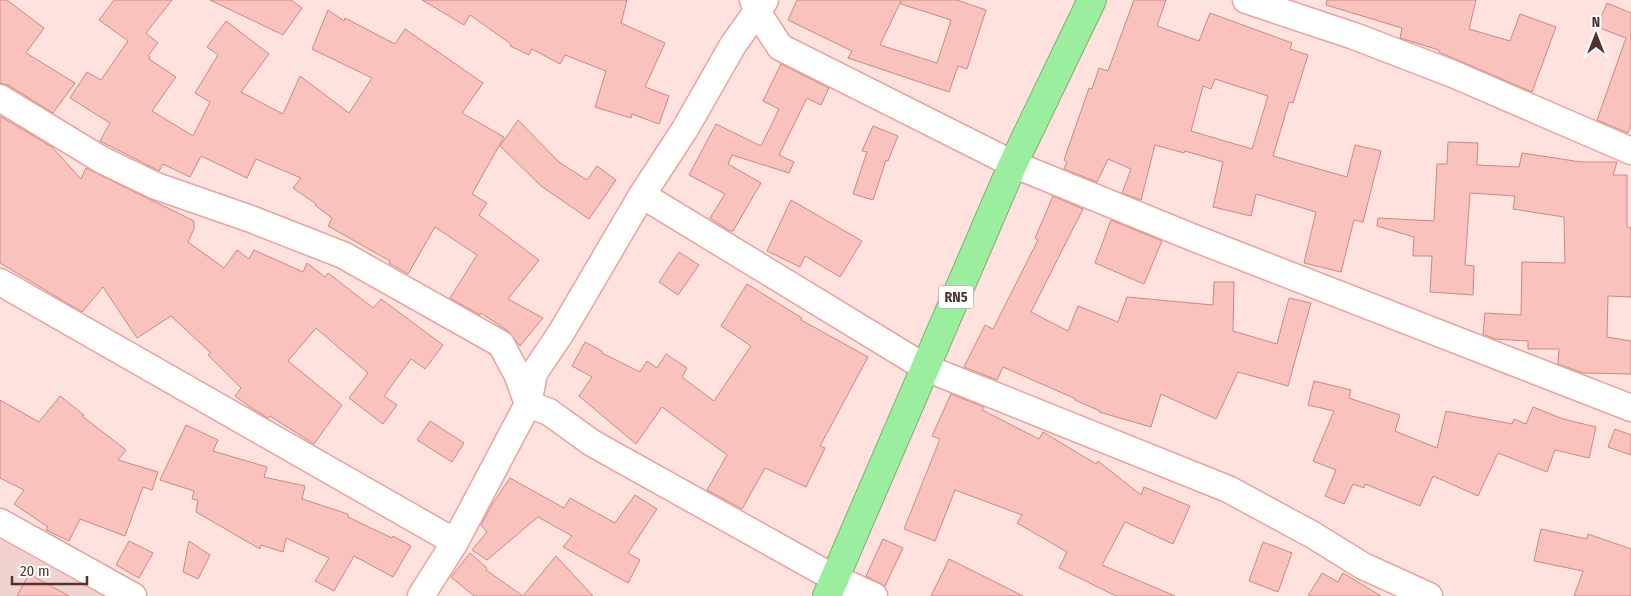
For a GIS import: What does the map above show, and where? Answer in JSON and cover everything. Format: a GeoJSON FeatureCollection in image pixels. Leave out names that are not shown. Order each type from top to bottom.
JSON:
{"type":"FeatureCollection","features":[{"type":"Feature","properties":{"kind":"highway","name":"RN5"},"geometry":{"type":"LineString","coordinates":[[830,587],[1013,164],[1092,0]]}},
{"type":"Feature","properties":{"kind":"street"},"geometry":{"type":"LineString","coordinates":[[1246,0],[1354,36],[1453,74],[1631,152]]}},
{"type":"Feature","properties":{"kind":"street"},"geometry":{"type":"LineString","coordinates":[[759,4],[780,47],[1013,164],[1194,238],[1631,408]]}},
{"type":"Feature","properties":{"kind":"street"},"geometry":{"type":"LineString","coordinates":[[422,596],[454,542],[528,404],[534,373],[561,333],[642,195],[685,128],[759,4]]}},
{"type":"Feature","properties":{"kind":"street"},"geometry":{"type":"LineString","coordinates":[[0,98],[111,164],[156,186],[250,219],[343,255],[501,344],[518,376],[528,404],[549,412],[592,443],[830,587],[874,596]]}},
{"type":"Feature","properties":{"kind":"street"},"geometry":{"type":"LineString","coordinates":[[642,195],[926,368],[1228,489],[1314,535],[1364,566],[1428,596]]}},
{"type":"Feature","properties":{"kind":"street"},"geometry":{"type":"LineString","coordinates":[[0,282],[454,542]]}},
{"type":"Feature","properties":{"kind":"street"},"geometry":{"type":"LineString","coordinates":[[0,522],[133,596]]}},
{"type":"Feature","properties":{"kind":"shaded area"},"geometry":{"type":"Polygon","coordinates":[[[0,532],[122,596],[0,596],[0,532]]]}},
{"type":"Feature","properties":{"kind":"building"},"geometry":{"type":"Polygon","coordinates":[[[0,0],[7,0],[44,28],[26,53],[75,83],[53,113],[8,85],[0,83],[0,0]]]}},
{"type":"Feature","properties":{"kind":"building"},"geometry":{"type":"Polygon","coordinates":[[[114,0],[172,0],[146,33],[158,43],[148,56],[150,57],[149,59],[176,77],[152,111],[193,136],[210,102],[195,93],[218,55],[207,47],[226,21],[269,54],[241,92],[283,114],[300,76],[349,113],[372,78],[312,49],[328,10],[344,21],[345,18],[395,44],[405,29],[483,83],[462,113],[504,137],[472,194],[487,203],[479,215],[539,260],[508,299],[543,318],[520,346],[508,331],[481,313],[480,315],[450,298],[477,255],[435,227],[408,274],[389,263],[390,261],[328,226],[332,218],[293,188],[301,178],[256,159],[247,178],[201,156],[190,177],[163,164],[159,171],[100,141],[110,123],[70,98],[87,72],[101,80],[128,41],[99,20],[114,0]]]}},
{"type":"Feature","properties":{"kind":"building"},"geometry":{"type":"Polygon","coordinates":[[[210,0],[291,0],[302,8],[283,35],[210,0]]]}},
{"type":"Feature","properties":{"kind":"building"},"geometry":{"type":"Polygon","coordinates":[[[422,0],[627,0],[621,23],[665,43],[645,87],[669,96],[659,124],[632,114],[631,118],[595,107],[606,71],[565,55],[560,64],[532,49],[529,55],[510,46],[511,44],[470,15],[464,25],[422,0]]]}},
{"type":"Feature","properties":{"kind":"building"},"geometry":{"type":"Polygon","coordinates":[[[797,0],[957,0],[986,10],[967,69],[958,66],[949,92],[848,58],[852,51],[788,20],[797,0]],[[901,1],[880,45],[937,63],[951,20],[901,4],[901,1]]]}},
{"type":"Feature","properties":{"kind":"building"},"geometry":{"type":"Polygon","coordinates":[[[1134,0],[1166,0],[1157,26],[1199,41],[1210,13],[1292,43],[1290,49],[1308,55],[1293,103],[1289,102],[1273,156],[1347,177],[1355,145],[1381,151],[1363,222],[1354,220],[1341,272],[1304,263],[1316,212],[1256,194],[1251,216],[1213,207],[1223,162],[1155,145],[1141,200],[1122,193],[1131,169],[1108,159],[1097,182],[1064,169],[1067,162],[1064,160],[1089,88],[1092,89],[1099,68],[1108,71],[1134,0]],[[1215,79],[1211,89],[1203,86],[1191,131],[1252,149],[1268,96],[1215,79]]]}},
{"type":"Feature","properties":{"kind":"building"},"geometry":{"type":"Polygon","coordinates":[[[1327,0],[1476,0],[1469,29],[1510,41],[1520,14],[1556,27],[1532,92],[1439,52],[1439,50],[1400,38],[1402,28],[1326,5],[1327,0]]]}},
{"type":"Feature","properties":{"kind":"building"},"geometry":{"type":"Polygon","coordinates":[[[1607,3],[1631,13],[1631,125],[1628,133],[1597,120],[1626,38],[1597,27],[1607,3]]]}},
{"type":"Feature","properties":{"kind":"building"},"geometry":{"type":"Polygon","coordinates":[[[781,64],[829,88],[821,105],[807,98],[779,155],[794,162],[789,173],[732,155],[728,164],[761,183],[733,231],[730,231],[710,218],[725,194],[689,175],[716,124],[761,146],[779,109],[763,101],[781,64]]]}},
{"type":"Feature","properties":{"kind":"building"},"geometry":{"type":"Polygon","coordinates":[[[0,116],[52,147],[81,179],[86,168],[194,221],[194,229],[188,242],[224,268],[237,250],[249,259],[254,250],[303,272],[307,263],[325,277],[328,273],[373,308],[381,299],[443,345],[425,369],[411,359],[384,396],[397,405],[383,424],[349,398],[368,373],[316,328],[288,361],[342,405],[314,444],[270,416],[268,418],[235,396],[241,388],[208,355],[211,353],[171,316],[137,338],[103,287],[82,312],[0,263],[0,116]]]}},
{"type":"Feature","properties":{"kind":"building"},"geometry":{"type":"Polygon","coordinates":[[[518,120],[559,162],[587,180],[597,166],[616,180],[589,219],[541,186],[500,146],[518,120]]]}},
{"type":"Feature","properties":{"kind":"building"},"geometry":{"type":"Polygon","coordinates":[[[873,126],[898,136],[888,161],[886,160],[873,200],[853,194],[867,152],[862,151],[873,126]]]}},
{"type":"Feature","properties":{"kind":"building"},"geometry":{"type":"Polygon","coordinates":[[[1448,142],[1478,143],[1477,165],[1519,167],[1522,153],[1581,162],[1617,162],[1613,175],[1627,175],[1627,227],[1631,228],[1631,297],[1608,296],[1607,337],[1631,341],[1631,374],[1583,373],[1558,364],[1559,349],[1528,349],[1528,341],[1495,339],[1483,334],[1485,313],[1521,315],[1522,262],[1565,263],[1564,217],[1513,209],[1515,196],[1470,193],[1465,265],[1474,266],[1473,295],[1430,292],[1432,256],[1413,256],[1414,237],[1377,226],[1378,218],[1434,221],[1437,164],[1447,164],[1448,142]]]}},
{"type":"Feature","properties":{"kind":"building"},"geometry":{"type":"Polygon","coordinates":[[[1053,196],[1083,209],[1031,312],[1068,331],[1078,306],[1118,322],[1127,297],[1213,305],[1214,282],[1234,282],[1233,331],[1277,344],[1289,298],[1311,303],[1288,386],[1238,372],[1216,419],[1161,394],[1151,427],[1099,412],[1076,399],[1003,367],[997,380],[964,367],[985,325],[993,329],[1038,240],[1035,238],[1053,196]]]}},
{"type":"Feature","properties":{"kind":"building"},"geometry":{"type":"Polygon","coordinates":[[[791,200],[862,241],[840,277],[805,256],[800,267],[767,251],[791,200]]]}},
{"type":"Feature","properties":{"kind":"building"},"geometry":{"type":"Polygon","coordinates":[[[1111,220],[1162,241],[1144,284],[1095,263],[1111,220]]]}},
{"type":"Feature","properties":{"kind":"building"},"geometry":{"type":"Polygon","coordinates":[[[679,252],[699,265],[678,295],[659,282],[679,252]]]}},
{"type":"Feature","properties":{"kind":"building"},"geometry":{"type":"Polygon","coordinates":[[[747,284],[802,318],[801,320],[868,357],[820,446],[825,448],[806,487],[765,468],[742,509],[707,490],[727,455],[662,407],[636,444],[579,396],[592,377],[572,366],[585,342],[602,351],[602,353],[640,372],[647,361],[657,368],[666,354],[687,368],[682,377],[714,401],[751,346],[721,326],[747,284]]]}},
{"type":"Feature","properties":{"kind":"building"},"geometry":{"type":"Polygon","coordinates":[[[1314,381],[1351,390],[1349,398],[1400,415],[1395,431],[1437,448],[1446,411],[1512,424],[1514,419],[1526,424],[1533,407],[1563,419],[1596,427],[1589,458],[1555,450],[1547,472],[1498,453],[1478,496],[1433,476],[1420,506],[1365,484],[1364,488],[1353,484],[1344,504],[1325,496],[1336,470],[1313,461],[1334,411],[1308,405],[1314,381]]]}},
{"type":"Feature","properties":{"kind":"building"},"geometry":{"type":"Polygon","coordinates":[[[951,394],[984,407],[982,410],[1039,439],[1043,432],[1096,464],[1098,461],[1141,495],[1144,487],[1190,506],[1173,544],[1125,522],[1102,565],[1175,596],[1116,596],[1059,568],[1067,552],[1017,523],[1022,515],[955,490],[935,541],[904,529],[940,439],[932,436],[951,394]]]}},
{"type":"Feature","properties":{"kind":"building"},"geometry":{"type":"Polygon","coordinates":[[[60,396],[84,415],[82,416],[126,450],[118,460],[158,472],[152,490],[143,487],[125,536],[80,519],[69,541],[46,530],[48,527],[14,504],[24,490],[0,478],[0,400],[39,422],[60,396]]]}},
{"type":"Feature","properties":{"kind":"building"},"geometry":{"type":"Polygon","coordinates":[[[430,421],[464,443],[452,462],[417,440],[430,421]]]}},
{"type":"Feature","properties":{"kind":"building"},"geometry":{"type":"Polygon","coordinates":[[[186,425],[218,440],[213,451],[267,467],[264,477],[305,486],[302,499],[348,514],[348,517],[392,538],[393,536],[411,546],[393,577],[354,556],[334,591],[315,581],[329,558],[286,538],[283,552],[261,545],[260,549],[196,512],[198,500],[192,499],[194,491],[160,480],[186,425]]]}},
{"type":"Feature","properties":{"kind":"building"},"geometry":{"type":"Polygon","coordinates":[[[1615,429],[1631,435],[1631,455],[1608,447],[1615,429]]]}},
{"type":"Feature","properties":{"kind":"building"},"geometry":{"type":"Polygon","coordinates":[[[510,478],[564,508],[570,498],[615,523],[635,495],[657,509],[628,553],[640,560],[628,583],[563,547],[572,536],[538,517],[487,560],[472,550],[487,532],[481,525],[510,478]]]}},
{"type":"Feature","properties":{"kind":"building"},"geometry":{"type":"Polygon","coordinates":[[[1541,529],[1587,539],[1588,534],[1631,549],[1631,596],[1574,596],[1583,571],[1534,561],[1541,529]]]}},
{"type":"Feature","properties":{"kind":"building"},"geometry":{"type":"Polygon","coordinates":[[[883,539],[903,548],[885,586],[866,576],[883,539]]]}},
{"type":"Feature","properties":{"kind":"building"},"geometry":{"type":"Polygon","coordinates":[[[129,541],[153,553],[139,578],[116,565],[129,541]]]}},
{"type":"Feature","properties":{"kind":"building"},"geometry":{"type":"Polygon","coordinates":[[[189,541],[210,555],[198,579],[183,572],[189,541]]]}},
{"type":"Feature","properties":{"kind":"building"},"geometry":{"type":"Polygon","coordinates":[[[1263,542],[1292,553],[1278,592],[1249,581],[1263,542]]]}},
{"type":"Feature","properties":{"kind":"building"},"geometry":{"type":"Polygon","coordinates":[[[470,553],[487,568],[486,570],[523,596],[474,596],[451,577],[470,553]]]}},
{"type":"Feature","properties":{"kind":"building"},"geometry":{"type":"Polygon","coordinates":[[[556,556],[593,596],[523,596],[556,556]]]}},
{"type":"Feature","properties":{"kind":"building"},"geometry":{"type":"Polygon","coordinates":[[[949,559],[1023,596],[931,596],[949,559]]]}},
{"type":"Feature","properties":{"kind":"building"},"geometry":{"type":"Polygon","coordinates":[[[1322,573],[1338,582],[1343,573],[1381,596],[1308,596],[1322,573]]]}},
{"type":"Feature","properties":{"kind":"building"},"geometry":{"type":"Polygon","coordinates":[[[29,574],[69,596],[17,596],[29,574]]]}}]}
